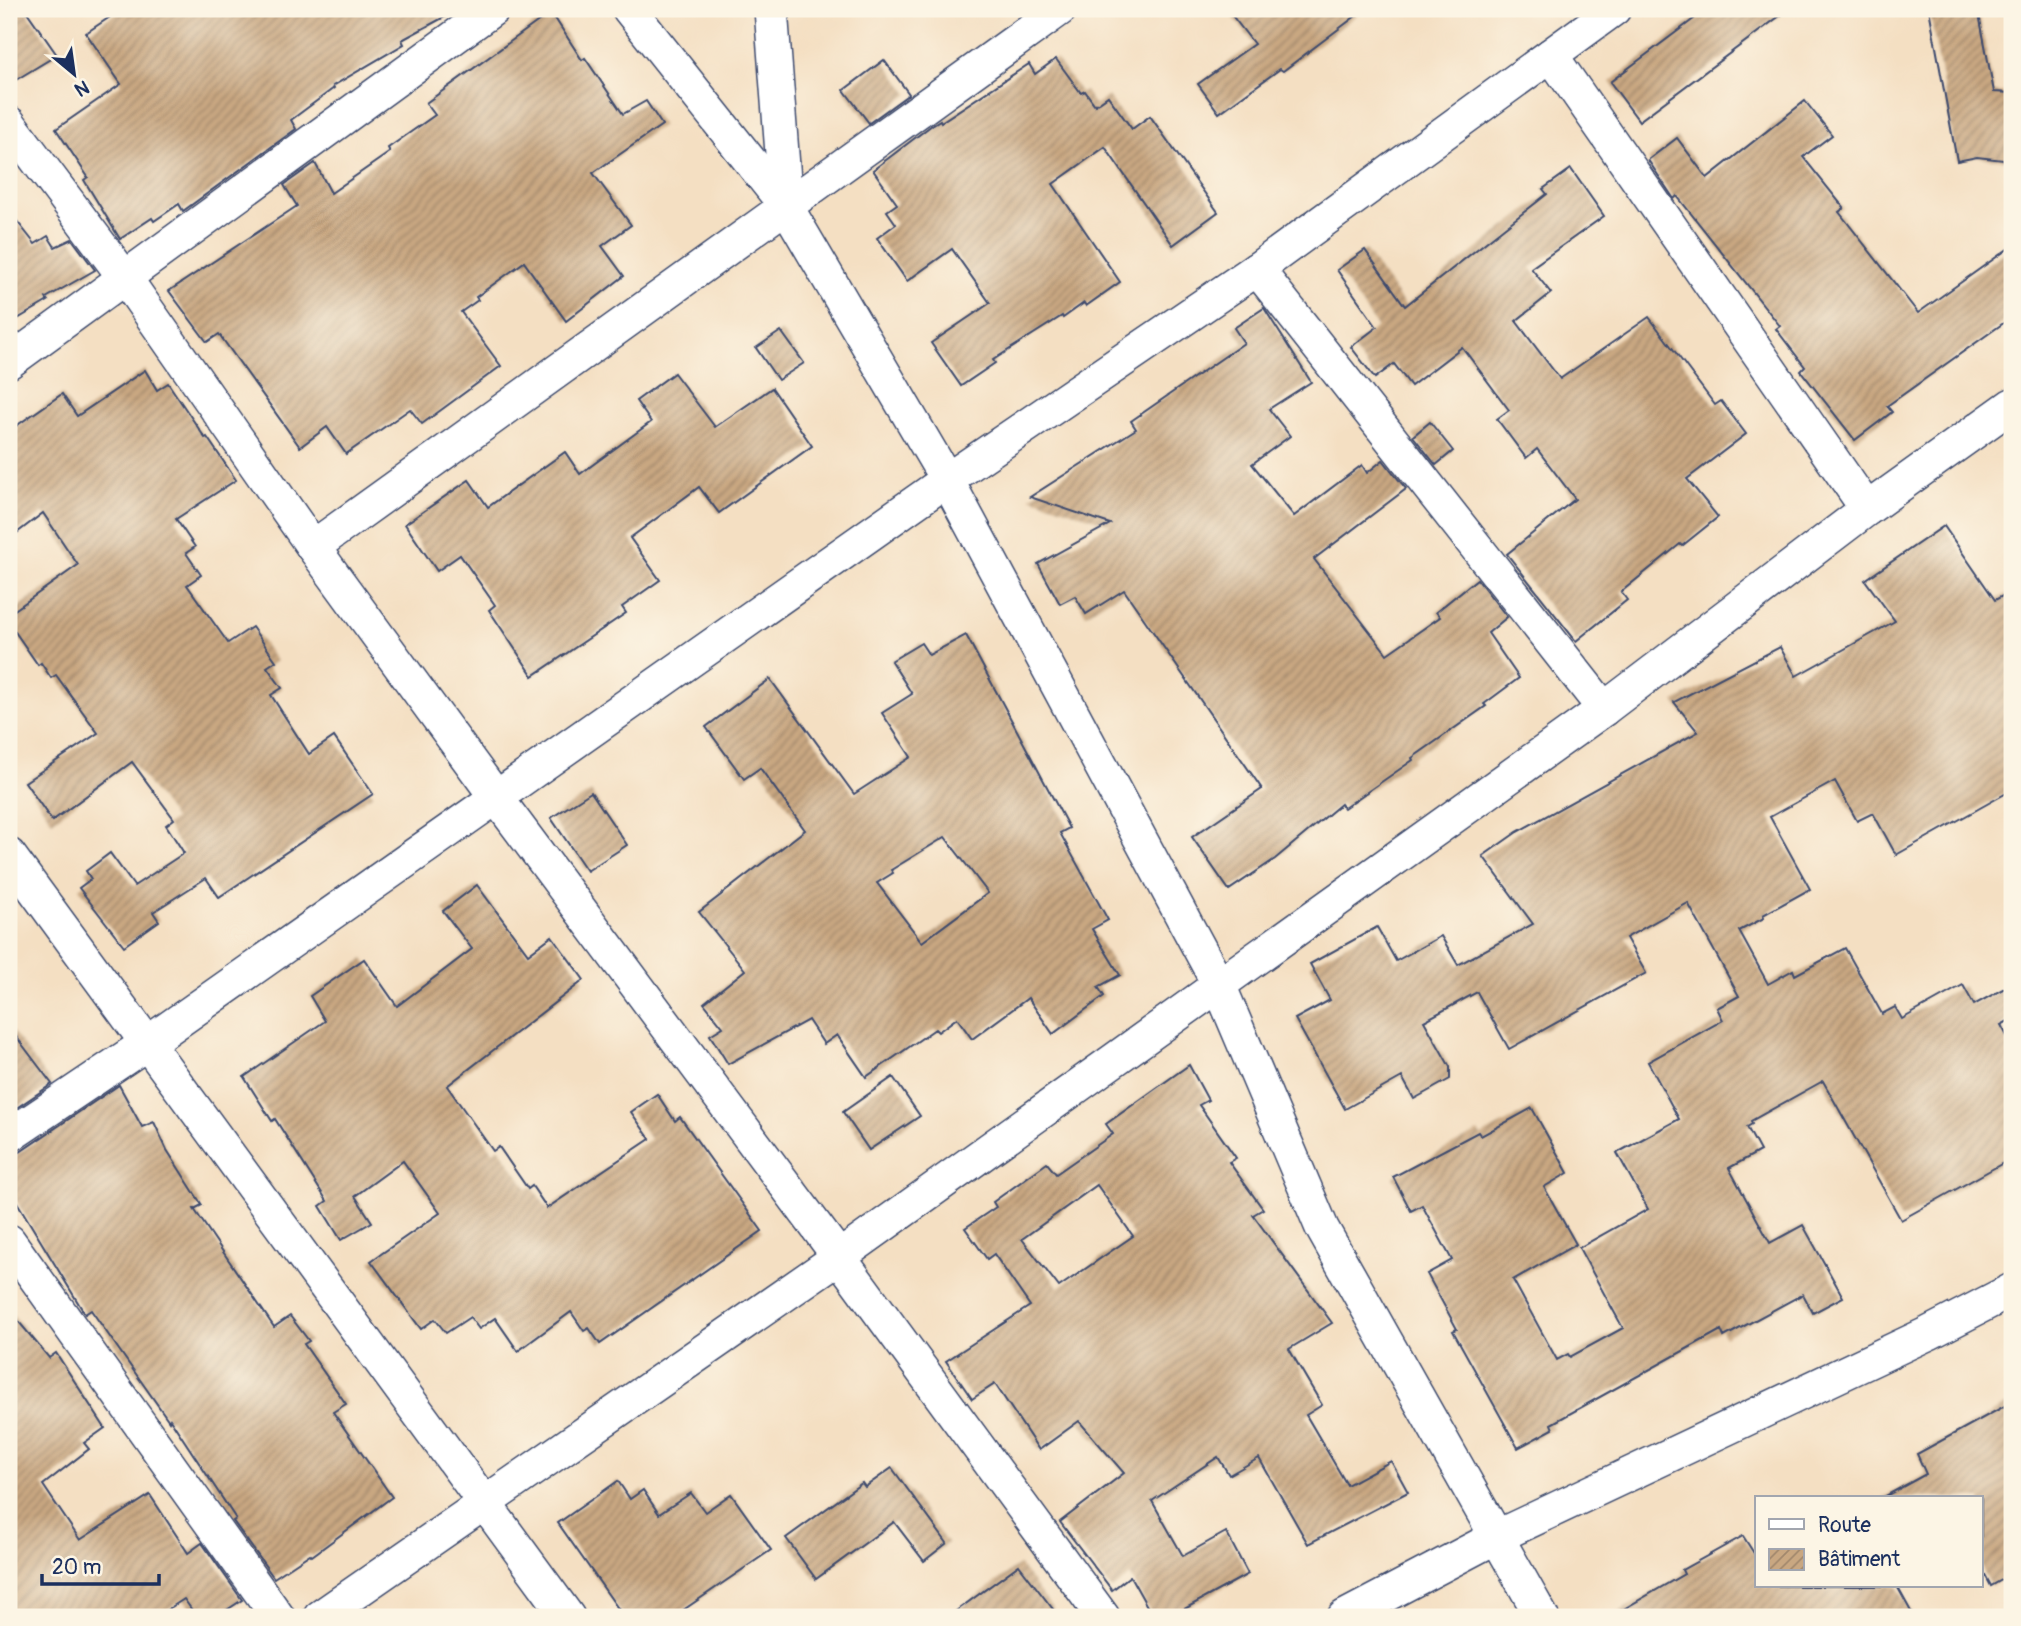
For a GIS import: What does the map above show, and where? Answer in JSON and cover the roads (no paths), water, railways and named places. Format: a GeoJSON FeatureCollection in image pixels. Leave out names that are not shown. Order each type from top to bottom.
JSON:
{"type":"FeatureCollection","features":[{"type":"Feature","properties":{"kind":"street"},"geometry":{"type":"LineString","coordinates":[[9,362],[493,9]]}},
{"type":"Feature","properties":{"kind":"street"},"geometry":{"type":"LineString","coordinates":[[629,9],[786,206],[947,480],[1219,985],[1322,1228],[1542,1617]]}},
{"type":"Feature","properties":{"kind":"street"},"geometry":{"type":"LineString","coordinates":[[771,9],[786,206]]}},
{"type":"Feature","properties":{"kind":"street"},"geometry":{"type":"LineString","coordinates":[[313,547],[1060,9]]}},
{"type":"Feature","properties":{"kind":"street"},"geometry":{"type":"LineString","coordinates":[[9,1136],[146,1044],[947,480],[1257,269],[1614,9]]}},
{"type":"Feature","properties":{"kind":"street"},"geometry":{"type":"LineString","coordinates":[[1551,55],[1867,509]]}},
{"type":"Feature","properties":{"kind":"street"},"geometry":{"type":"LineString","coordinates":[[9,123],[125,278],[313,547],[496,797],[1103,1617]]}},
{"type":"Feature","properties":{"kind":"street"},"geometry":{"type":"LineString","coordinates":[[1257,269],[1604,709]]}},
{"type":"Feature","properties":{"kind":"street"},"geometry":{"type":"LineString","coordinates":[[320,1617],[839,1257],[1219,985],[1604,709],[1867,509],[2012,405]]}},
{"type":"Feature","properties":{"kind":"street"},"geometry":{"type":"LineString","coordinates":[[9,855],[568,1617]]}},
{"type":"Feature","properties":{"kind":"street"},"geometry":{"type":"LineString","coordinates":[[9,1241],[278,1617]]}},
{"type":"Feature","properties":{"kind":"street"},"geometry":{"type":"LineString","coordinates":[[1344,1617],[1498,1536],[1928,1333],[2012,1290]]}}]}
